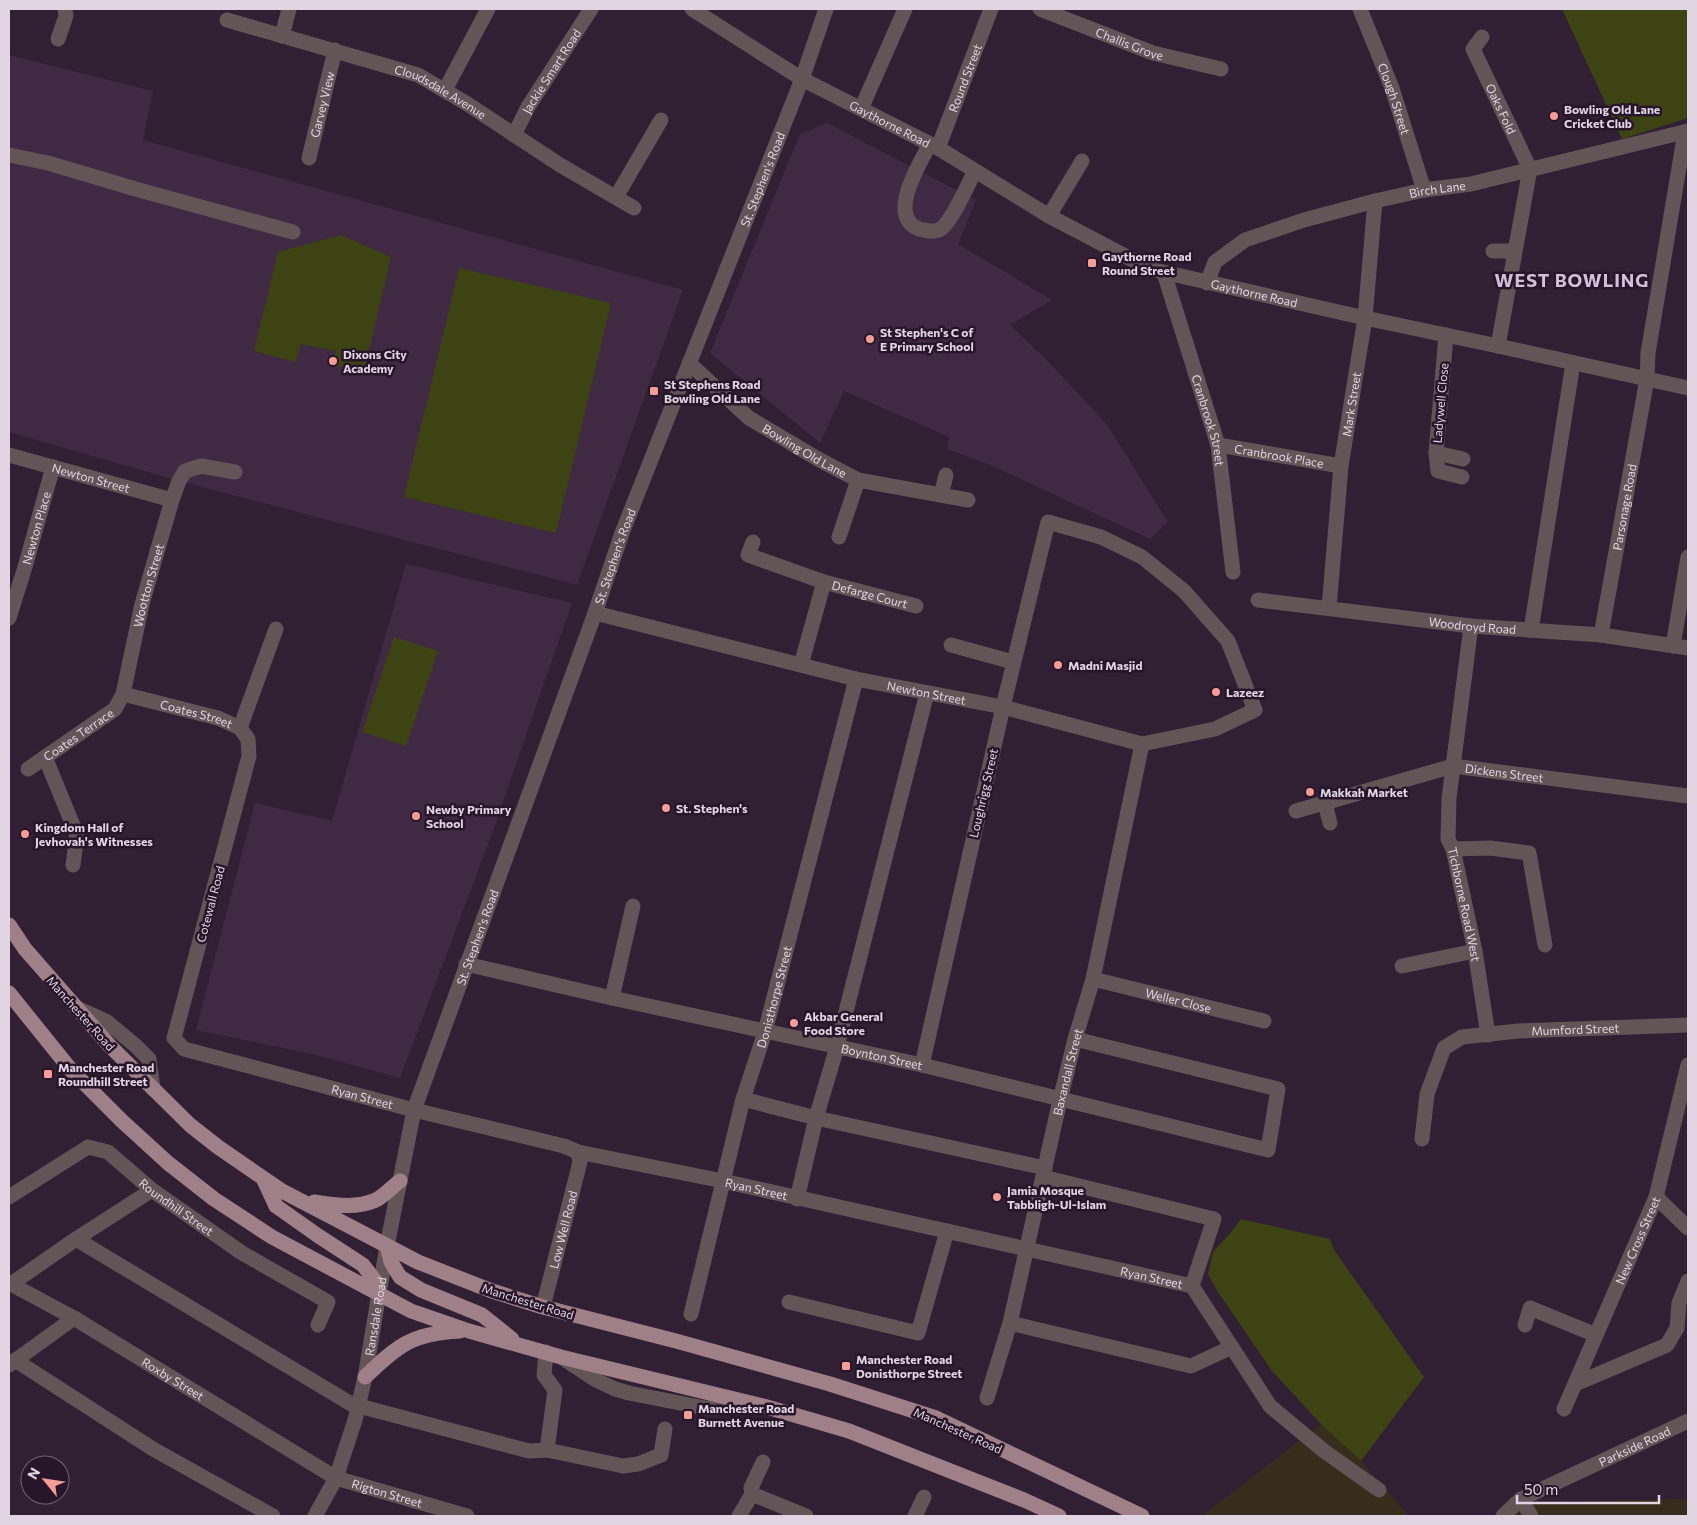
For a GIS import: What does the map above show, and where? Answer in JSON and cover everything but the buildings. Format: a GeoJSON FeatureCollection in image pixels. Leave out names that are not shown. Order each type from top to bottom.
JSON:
{"type":"FeatureCollection","features":[{"type":"Feature","properties":{"kind":"main road","name":"Manchester Road"},"geometry":{"type":"LineString","coordinates":[[9,926],[25,950],[122,1059],[190,1125],[218,1148],[282,1190],[388,1246],[443,1273],[492,1291],[543,1307],[676,1341],[830,1384],[936,1418],[1142,1516]]}},
{"type":"Feature","properties":{"kind":"main road"},"geometry":{"type":"LineString","coordinates":[[9,993],[71,1070],[122,1121],[168,1163],[214,1199],[272,1237],[411,1311],[469,1331],[767,1407],[849,1431],[1024,1500],[1059,1516]]}},
{"type":"Feature","properties":{"kind":"main road"},"geometry":{"type":"LineString","coordinates":[[263,1177],[276,1206],[363,1265],[376,1282],[380,1295]]}},
{"type":"Feature","properties":{"kind":"main road"},"geometry":{"type":"LineString","coordinates":[[303,1201],[349,1207],[377,1200],[400,1181]]}},
{"type":"Feature","properties":{"kind":"main road"},"geometry":{"type":"LineString","coordinates":[[388,1246],[391,1262],[400,1277],[421,1290],[482,1315],[517,1344]]}},
{"type":"Feature","properties":{"kind":"main road"},"geometry":{"type":"LineString","coordinates":[[365,1377],[385,1358],[412,1339],[442,1332],[469,1331]]}},
{"type":"Feature","properties":{"kind":"street"},"geometry":{"type":"LineString","coordinates":[[58,39],[66,16],[64,9]]}},
{"type":"Feature","properties":{"kind":"street"},"geometry":{"type":"LineString","coordinates":[[282,36],[289,9]]}},
{"type":"Feature","properties":{"kind":"street"},"geometry":{"type":"LineString","coordinates":[[445,90],[488,9]]}},
{"type":"Feature","properties":{"kind":"street","name":"Jackie Smart Road"},"geometry":{"type":"LineString","coordinates":[[514,135],[528,107],[591,9]]}},
{"type":"Feature","properties":{"kind":"street"},"geometry":{"type":"LineString","coordinates":[[692,9],[802,79]]}},
{"type":"Feature","properties":{"kind":"street","name":"St. Stephen's Road"},"geometry":{"type":"LineString","coordinates":[[414,1110],[595,613],[622,533],[802,79],[826,9]]}},
{"type":"Feature","properties":{"kind":"street"},"geometry":{"type":"LineString","coordinates":[[861,109],[905,9]]}},
{"type":"Feature","properties":{"kind":"street","name":"Round Street"},"geometry":{"type":"LineString","coordinates":[[975,171],[948,221],[941,229],[930,232],[918,229],[910,224],[905,216],[905,202],[910,185],[934,146],[991,9]]}},
{"type":"Feature","properties":{"kind":"street","name":"Challis Grove"},"geometry":{"type":"LineString","coordinates":[[1040,9],[1153,53],[1221,69]]}},
{"type":"Feature","properties":{"kind":"street","name":"Clough Street"},"geometry":{"type":"LineString","coordinates":[[1360,9],[1392,88],[1424,190]]}},
{"type":"Feature","properties":{"kind":"street","name":"Cloudsdale Avenue"},"geometry":{"type":"LineString","coordinates":[[227,20],[418,75],[466,103],[560,165],[634,208]]}},
{"type":"Feature","properties":{"kind":"street","name":"Oaks Fold"},"geometry":{"type":"LineString","coordinates":[[1478,43],[1530,169]]}},
{"type":"Feature","properties":{"kind":"street","name":"Garvey View"},"geometry":{"type":"LineString","coordinates":[[309,158],[334,50]]}},
{"type":"Feature","properties":{"kind":"street","name":"Gaythorne Road"},"geometry":{"type":"LineString","coordinates":[[802,79],[934,146],[1049,216],[1150,269],[1688,388]]}},
{"type":"Feature","properties":{"kind":"street"},"geometry":{"type":"LineString","coordinates":[[616,197],[661,120]]}},
{"type":"Feature","properties":{"kind":"street","name":"Birch Lane"},"geometry":{"type":"LineString","coordinates":[[1207,283],[1215,262],[1245,240],[1304,220],[1424,190],[1471,184],[1687,131]]}},
{"type":"Feature","properties":{"kind":"street","name":"Parsonage Road"},"geometry":{"type":"LineString","coordinates":[[1601,635],[1647,379],[1648,353],[1687,131]]}},
{"type":"Feature","properties":{"kind":"street"},"geometry":{"type":"LineString","coordinates":[[9,155],[48,163],[293,232]]}},
{"type":"Feature","properties":{"kind":"street"},"geometry":{"type":"LineString","coordinates":[[1049,216],[1082,161]]}},
{"type":"Feature","properties":{"kind":"street"},"geometry":{"type":"LineString","coordinates":[[1498,346],[1530,169]]}},
{"type":"Feature","properties":{"kind":"street","name":"Mark Street"},"geometry":{"type":"LineString","coordinates":[[1329,608],[1341,466],[1365,318],[1375,201]]}},
{"type":"Feature","properties":{"kind":"street"},"geometry":{"type":"LineString","coordinates":[[1493,250],[1514,251]]}},
{"type":"Feature","properties":{"kind":"street","name":"Cranbrook Street"},"geometry":{"type":"LineString","coordinates":[[1164,273],[1218,445],[1233,572]]}},
{"type":"Feature","properties":{"kind":"street","name":"Ladywell Close"},"geometry":{"type":"LineString","coordinates":[[1446,335],[1436,453],[1438,471],[1462,477]]}},
{"type":"Feature","properties":{"kind":"street","name":"Bowling Old Lane"},"geometry":{"type":"LineString","coordinates":[[689,363],[750,418],[818,459],[858,480],[968,500]]}},
{"type":"Feature","properties":{"kind":"street"},"geometry":{"type":"LineString","coordinates":[[1531,630],[1573,363]]}},
{"type":"Feature","properties":{"kind":"street","name":"Cranbrook Place"},"geometry":{"type":"LineString","coordinates":[[1218,445],[1341,466]]}},
{"type":"Feature","properties":{"kind":"street"},"geometry":{"type":"LineString","coordinates":[[1436,453],[1463,459]]}},
{"type":"Feature","properties":{"kind":"street","name":"Newton Street"},"geometry":{"type":"LineString","coordinates":[[9,456],[172,500]]}},
{"type":"Feature","properties":{"kind":"street","name":"Wootton Street"},"geometry":{"type":"LineString","coordinates":[[122,694],[142,604],[179,481],[185,471],[201,466],[235,472]]}},
{"type":"Feature","properties":{"kind":"street","name":"Newton Place"},"geometry":{"type":"LineString","coordinates":[[9,618],[52,467]]}},
{"type":"Feature","properties":{"kind":"street"},"geometry":{"type":"LineString","coordinates":[[941,495],[946,476]]}},
{"type":"Feature","properties":{"kind":"street"},"geometry":{"type":"LineString","coordinates":[[839,537],[858,480]]}},
{"type":"Feature","properties":{"kind":"street","name":"Loughrigg Street"},"geometry":{"type":"LineString","coordinates":[[922,1066],[1013,662],[1048,522],[1101,536],[1142,557],[1184,591],[1228,641],[1255,710]]}},
{"type":"Feature","properties":{"kind":"street","name":"Defarge Court"},"geometry":{"type":"LineString","coordinates":[[753,542],[748,555],[824,582],[916,606]]}},
{"type":"Feature","properties":{"kind":"street"},"geometry":{"type":"LineString","coordinates":[[1673,646],[1688,557]]}},
{"type":"Feature","properties":{"kind":"street","name":"Defarge Court"},"geometry":{"type":"LineString","coordinates":[[801,665],[824,582]]}},
{"type":"Feature","properties":{"kind":"street","name":"Woodroyd Road"},"geometry":{"type":"LineString","coordinates":[[1258,600],[1471,626],[1601,635],[1688,648]]}},
{"type":"Feature","properties":{"kind":"street","name":"Newton Street"},"geometry":{"type":"LineString","coordinates":[[595,613],[856,679],[1003,707],[1142,744],[1215,729],[1255,710]]}},
{"type":"Feature","properties":{"kind":"street","name":"Tichborne Road West"},"geometry":{"type":"LineString","coordinates":[[1471,626],[1449,798],[1448,840],[1453,849],[1475,951],[1488,1035]]}},
{"type":"Feature","properties":{"kind":"street"},"geometry":{"type":"LineString","coordinates":[[240,728],[276,629]]}},
{"type":"Feature","properties":{"kind":"street"},"geometry":{"type":"LineString","coordinates":[[951,646],[1013,662]]}},
{"type":"Feature","properties":{"kind":"street","name":"Donisthorpe Street"},"geometry":{"type":"LineString","coordinates":[[691,1314],[743,1099],[765,1032],[856,679]]}},
{"type":"Feature","properties":{"kind":"street"},"geometry":{"type":"LineString","coordinates":[[797,1198],[816,1118],[837,1047],[927,693]]}},
{"type":"Feature","properties":{"kind":"street","name":"Coates Street"},"geometry":{"type":"LineString","coordinates":[[122,694],[218,718],[240,728],[248,739],[249,756]]}},
{"type":"Feature","properties":{"kind":"street","name":"Coates Terrace"},"geometry":{"type":"LineString","coordinates":[[28,769],[115,709],[122,694]]}},
{"type":"Feature","properties":{"kind":"street","name":"Baxandall Street"},"geometry":{"type":"LineString","coordinates":[[987,1398],[1010,1323],[1060,1100],[1092,979],[1142,744]]}},
{"type":"Feature","properties":{"kind":"street","name":"Cotewall Road"},"geometry":{"type":"LineString","coordinates":[[184,1049],[174,1038],[249,756]]}},
{"type":"Feature","properties":{"kind":"street"},"geometry":{"type":"LineString","coordinates":[[45,758],[77,836],[73,865]]}},
{"type":"Feature","properties":{"kind":"street","name":"Dickens Street"},"geometry":{"type":"LineString","coordinates":[[1296,811],[1453,766],[1688,796]]}},
{"type":"Feature","properties":{"kind":"street"},"geometry":{"type":"LineString","coordinates":[[1325,803],[1330,824]]}},
{"type":"Feature","properties":{"kind":"street"},"geometry":{"type":"LineString","coordinates":[[1453,849],[1490,848],[1529,853],[1545,946]]}},
{"type":"Feature","properties":{"kind":"street"},"geometry":{"type":"LineString","coordinates":[[612,998],[633,906]]}},
{"type":"Feature","properties":{"kind":"street"},"geometry":{"type":"LineString","coordinates":[[1402,966],[1475,951]]}},
{"type":"Feature","properties":{"kind":"street","name":"Boynton Street"},"geometry":{"type":"LineString","coordinates":[[466,964],[922,1066],[1268,1150],[1278,1089],[1075,1040]]}},
{"type":"Feature","properties":{"kind":"street","name":"Weller Close"},"geometry":{"type":"LineString","coordinates":[[1092,979],[1264,1020]]}},
{"type":"Feature","properties":{"kind":"street","name":"Mumford Street"},"geometry":{"type":"LineString","coordinates":[[1422,1139],[1428,1094],[1444,1048],[1462,1037],[1518,1032],[1688,1025]]}},
{"type":"Feature","properties":{"kind":"street","name":"Ryan Street"},"geometry":{"type":"LineString","coordinates":[[184,1049],[414,1110],[564,1146],[578,1152],[723,1181],[1192,1286],[1270,1406],[1324,1451],[1379,1490]]}},
{"type":"Feature","properties":{"kind":"street","name":"New Cross Street"},"geometry":{"type":"LineString","coordinates":[[1564,1409],[1656,1197],[1688,1065]]}},
{"type":"Feature","properties":{"kind":"street"},"geometry":{"type":"LineString","coordinates":[[743,1099],[1044,1173],[1214,1219],[1192,1286]]}},
{"type":"Feature","properties":{"kind":"street","name":"Ransdale Road"},"geometry":{"type":"LineString","coordinates":[[315,1516],[336,1478],[358,1407],[414,1110]]}},
{"type":"Feature","properties":{"kind":"street","name":"Roundhill Street"},"geometry":{"type":"LineString","coordinates":[[9,1197],[88,1148],[108,1152],[152,1190],[242,1253],[328,1302],[318,1324]]}},
{"type":"Feature","properties":{"kind":"street","name":"Low Well Road"},"geometry":{"type":"LineString","coordinates":[[543,1307],[580,1162],[578,1152]]}},
{"type":"Feature","properties":{"kind":"street"},"geometry":{"type":"LineString","coordinates":[[10,1284],[152,1190]]}},
{"type":"Feature","properties":{"kind":"street"},"geometry":{"type":"LineString","coordinates":[[1656,1197],[1688,1228]]}},
{"type":"Feature","properties":{"kind":"street"},"geometry":{"type":"LineString","coordinates":[[789,1302],[918,1333],[947,1231]]}},
{"type":"Feature","properties":{"kind":"street"},"geometry":{"type":"LineString","coordinates":[[76,1239],[358,1407],[529,1452],[547,1450],[622,1466],[638,1464],[661,1455],[665,1429]]}},
{"type":"Feature","properties":{"kind":"street"},"geometry":{"type":"LineString","coordinates":[[1575,1384],[1667,1345],[1677,1328],[1679,1303],[1688,1281]]}},
{"type":"Feature","properties":{"kind":"street","name":"Roxby Street"},"geometry":{"type":"LineString","coordinates":[[10,1284],[74,1318],[336,1478]]}},
{"type":"Feature","properties":{"kind":"street"},"geometry":{"type":"LineString","coordinates":[[1526,1324],[1530,1308],[1596,1335]]}},
{"type":"Feature","properties":{"kind":"street"},"geometry":{"type":"LineString","coordinates":[[74,1318],[12,1362],[152,1449],[274,1516]]}},
{"type":"Feature","properties":{"kind":"street"},"geometry":{"type":"LineString","coordinates":[[1010,1323],[1191,1366],[1232,1347]]}},
{"type":"Feature","properties":{"kind":"street"},"geometry":{"type":"LineString","coordinates":[[547,1450],[555,1390],[544,1375],[554,1354]]}},
{"type":"Feature","properties":{"kind":"street","name":"Parkside Road"},"geometry":{"type":"LineString","coordinates":[[1503,1516],[1521,1499],[1688,1421]]}},
{"type":"Feature","properties":{"kind":"street"},"geometry":{"type":"LineString","coordinates":[[739,1516],[752,1494],[751,1488],[763,1462]]}},
{"type":"Feature","properties":{"kind":"street","name":"Rigton Street"},"geometry":{"type":"LineString","coordinates":[[336,1478],[467,1516]]}},
{"type":"Feature","properties":{"kind":"street"},"geometry":{"type":"LineString","coordinates":[[752,1494],[806,1516]]}},
{"type":"Feature","properties":{"kind":"street"},"geometry":{"type":"LineString","coordinates":[[915,1516],[924,1497]]}},
{"type":"Feature","properties":{"kind":"street"},"geometry":{"type":"LineString","coordinates":[[1521,1499],[1530,1516]]}},
{"type":"Feature","properties":{"kind":"shaded area","name":"Dixons City Academy"},"geometry":{"type":"Polygon","coordinates":[[[9,55],[153,91],[143,140],[683,290],[577,585],[179,481],[9,432],[9,55]]]}},
{"type":"Feature","properties":{"kind":"shaded area","name":"St Stephen's C of E Primary School"},"geometry":{"type":"Polygon","coordinates":[[[827,123],[976,200],[958,244],[1052,300],[1010,325],[1042,355],[1106,423],[1168,522],[1150,539],[988,464],[947,449],[949,437],[844,391],[820,443],[710,353],[800,134],[827,123]]]}},
{"type":"Feature","properties":{"kind":"shaded area","name":"Newby Primary School"},"geometry":{"type":"Polygon","coordinates":[[[406,564],[572,603],[490,839],[400,1078],[316,1055],[196,1030],[255,803],[332,821],[406,564]]]}},
{"type":"Feature","properties":{"kind":"shaded area"},"geometry":{"type":"Polygon","coordinates":[[[1321,1424],[1361,1461],[1409,1516],[1203,1515],[1321,1424]]]}},
{"type":"Feature","properties":{"kind":"shaded area"},"geometry":{"type":"Polygon","coordinates":[[[1688,1499],[1688,1516],[1496,1516],[1510,1503],[1688,1499]]]}},
{"type":"Feature","properties":{"kind":"green space"},"geometry":{"type":"Polygon","coordinates":[[[1562,9],[1688,9],[1688,118],[1622,139],[1562,9]]]}},
{"type":"Feature","properties":{"kind":"green space"},"geometry":{"type":"Polygon","coordinates":[[[341,235],[391,257],[364,371],[333,365],[336,351],[301,344],[295,362],[254,351],[278,252],[341,235]]]}},
{"type":"Feature","properties":{"kind":"green space"},"geometry":{"type":"Polygon","coordinates":[[[459,268],[611,303],[556,533],[404,497],[459,268]]]}},
{"type":"Feature","properties":{"kind":"green space"},"geometry":{"type":"Polygon","coordinates":[[[394,637],[438,651],[406,746],[362,732],[394,637]]]}},
{"type":"Feature","properties":{"kind":"green space"},"geometry":{"type":"Polygon","coordinates":[[[1241,1219],[1330,1239],[1334,1250],[1424,1377],[1361,1461],[1321,1424],[1272,1371],[1218,1292],[1208,1274],[1213,1252],[1241,1219]]]}},
{"type":"Feature","properties":{"kind":"place","name":"Bowling Old Lane Cricket Club"},"geometry":{"type":"Point","coordinates":[1554,116]}},
{"type":"Feature","properties":{"kind":"place","name":"Gaythorne Road Round Street"},"geometry":{"type":"Point","coordinates":[1092,263]}},
{"type":"Feature","properties":{"kind":"place","name":"St Stephen's C of E Primary School"},"geometry":{"type":"Point","coordinates":[870,339]}},
{"type":"Feature","properties":{"kind":"place","name":"Dixons City Academy"},"geometry":{"type":"Point","coordinates":[333,361]}},
{"type":"Feature","properties":{"kind":"place","name":"St Stephens Road Bowling Old Lane"},"geometry":{"type":"Point","coordinates":[654,391]}},
{"type":"Feature","properties":{"kind":"place","name":"Madni Masjid"},"geometry":{"type":"Point","coordinates":[1058,665]}},
{"type":"Feature","properties":{"kind":"place","name":"Lazeez"},"geometry":{"type":"Point","coordinates":[1216,692]}},
{"type":"Feature","properties":{"kind":"place","name":"Makkah Market"},"geometry":{"type":"Point","coordinates":[1310,792]}},
{"type":"Feature","properties":{"kind":"place","name":"St. Stephen's"},"geometry":{"type":"Point","coordinates":[666,808]}},
{"type":"Feature","properties":{"kind":"place","name":"Newby Primary School"},"geometry":{"type":"Point","coordinates":[416,816]}},
{"type":"Feature","properties":{"kind":"place","name":"Kingdom Hall of Jevhovah's Witnesses"},"geometry":{"type":"Point","coordinates":[25,834]}},
{"type":"Feature","properties":{"kind":"place","name":"Akbar General Food Store"},"geometry":{"type":"Point","coordinates":[794,1023]}},
{"type":"Feature","properties":{"kind":"place","name":"Manchester Road Roundhill Street"},"geometry":{"type":"Point","coordinates":[48,1074]}},
{"type":"Feature","properties":{"kind":"place","name":"Jamia Mosque Tabbligh-Ul-Islam"},"geometry":{"type":"Point","coordinates":[997,1197]}},
{"type":"Feature","properties":{"kind":"place","name":"Manchester Road Donisthorpe Street"},"geometry":{"type":"Point","coordinates":[846,1366]}},
{"type":"Feature","properties":{"kind":"place","name":"Manchester Road Burnett Avenue"},"geometry":{"type":"Point","coordinates":[688,1415]}},
{"type":"Feature","properties":{"kind":"district","name":"WEST BOWLING"},"geometry":{"type":"Point","coordinates":[1572,280]}}]}
